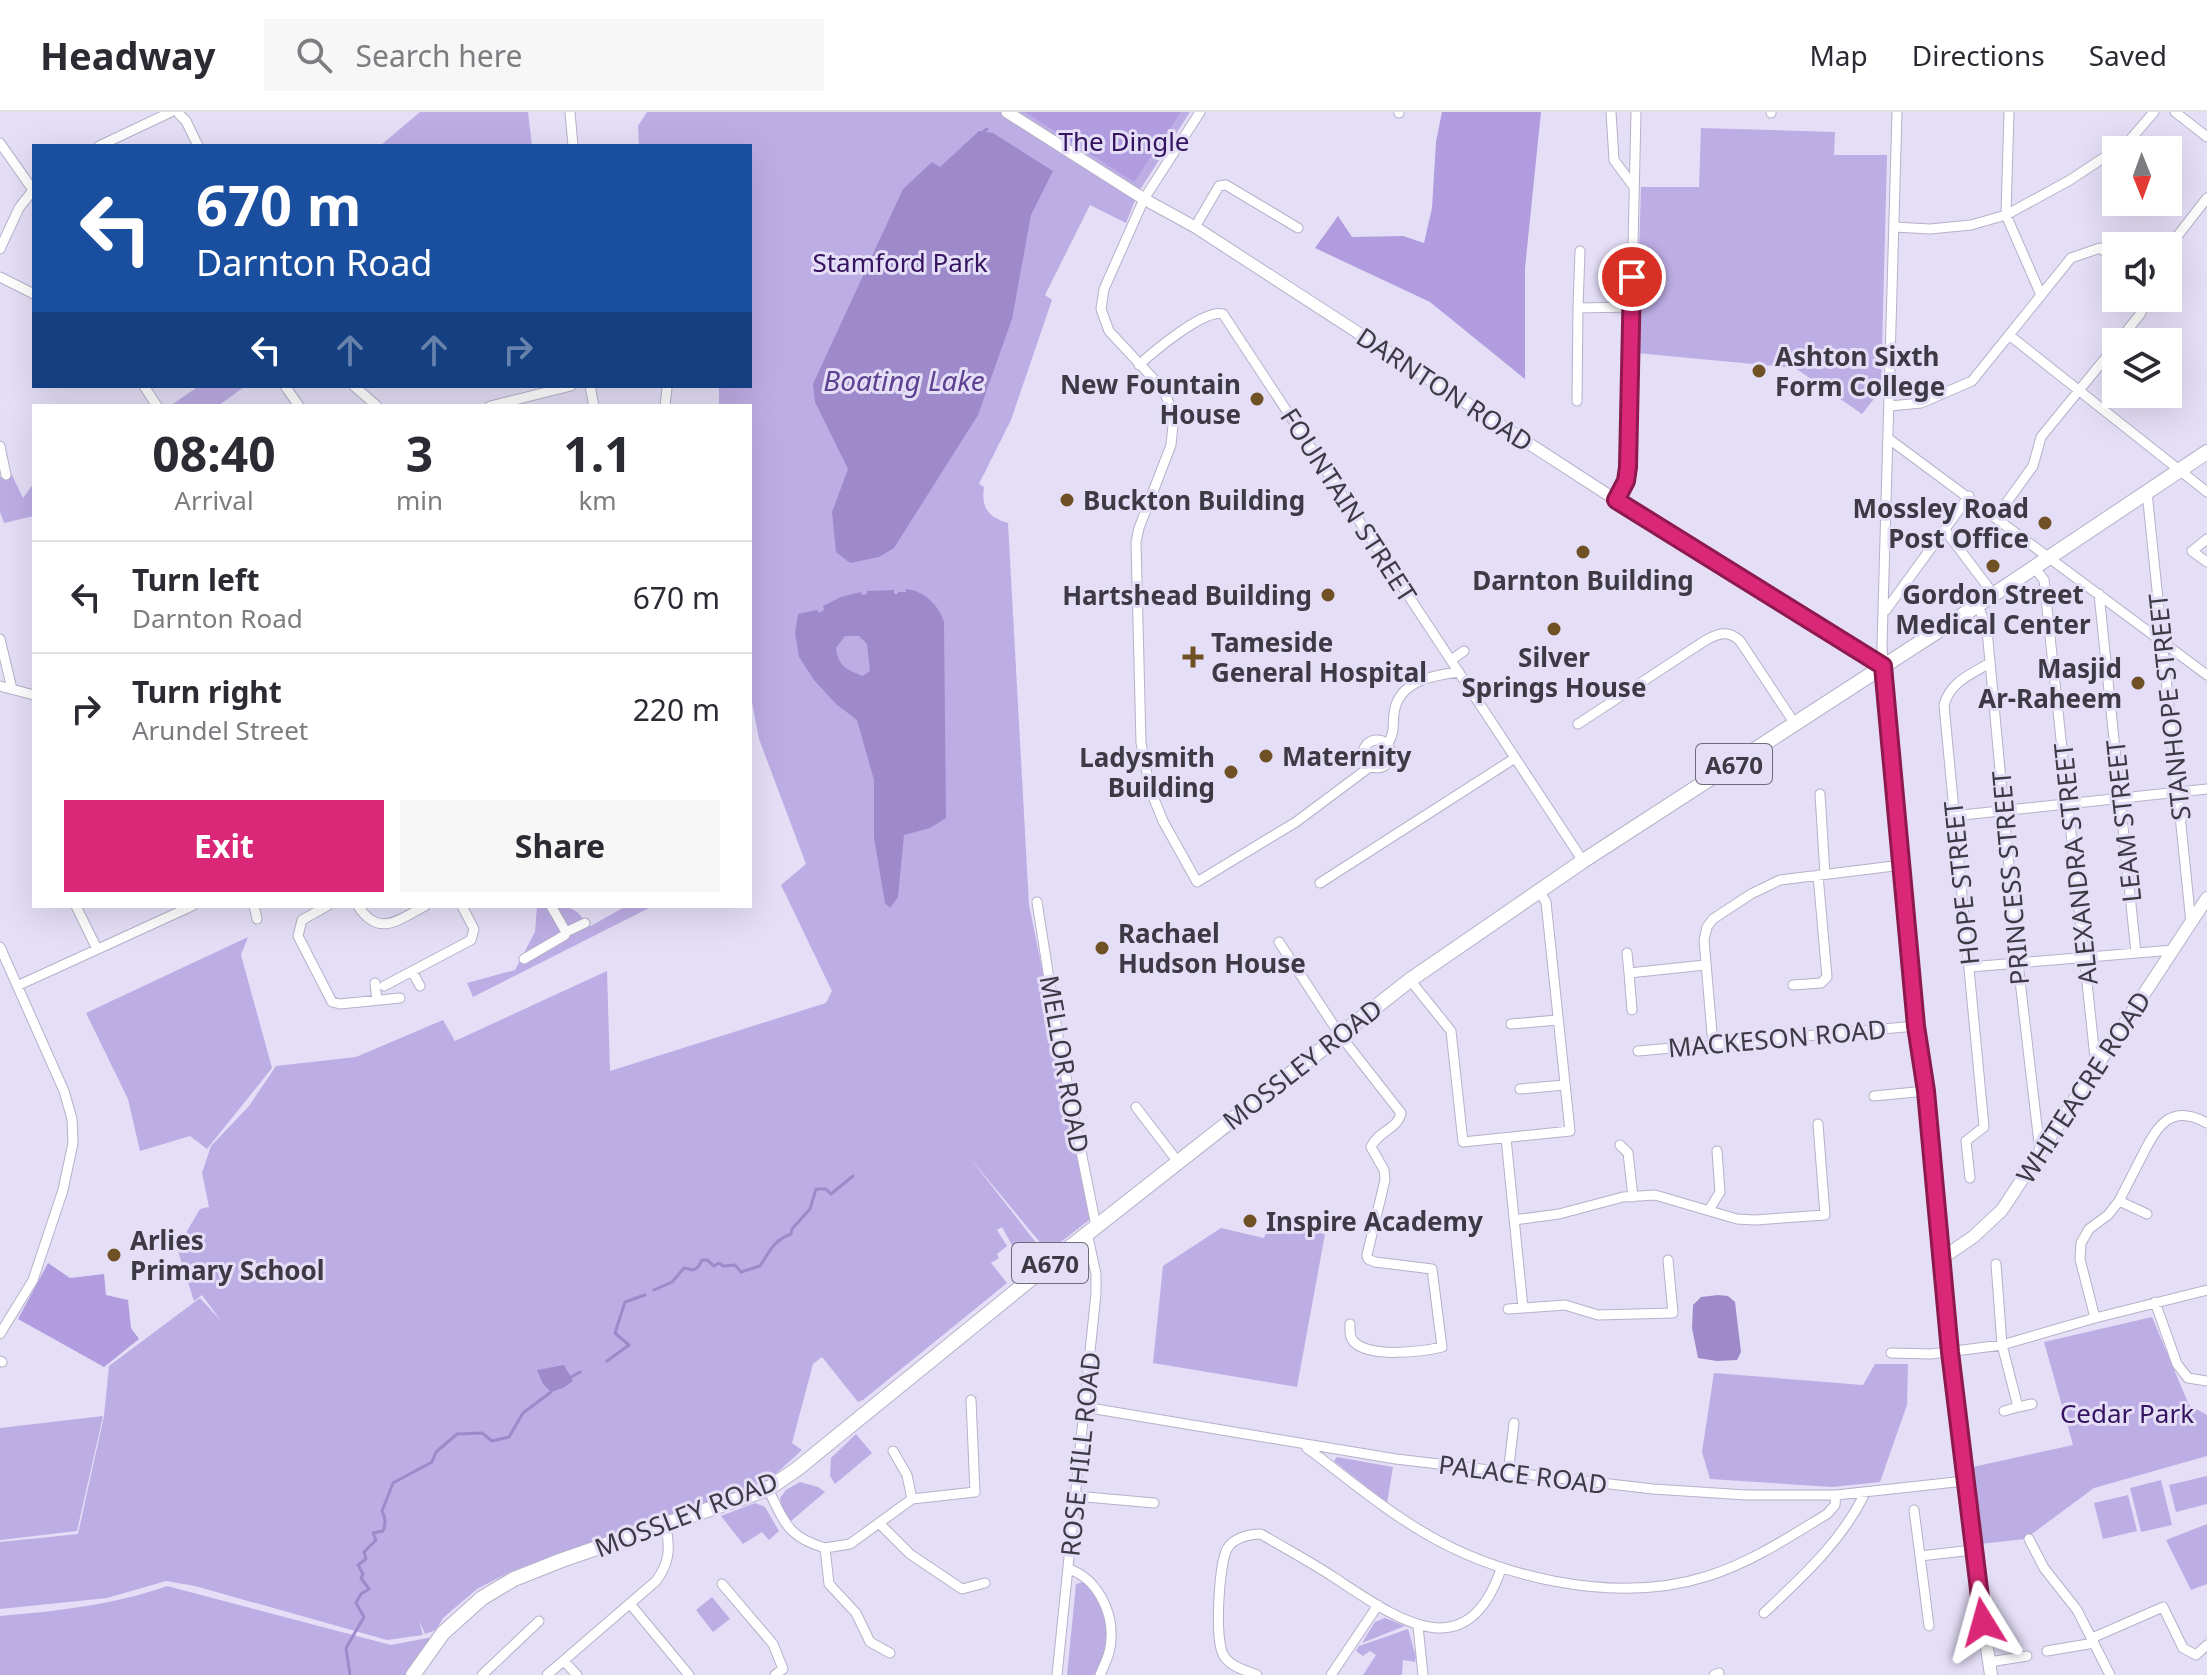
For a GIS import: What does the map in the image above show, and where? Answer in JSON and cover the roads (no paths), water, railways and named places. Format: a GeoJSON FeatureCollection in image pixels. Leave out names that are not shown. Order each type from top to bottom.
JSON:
{"type":"FeatureCollection","features":[{"type":"Feature","properties":{"kind":"main road","name":"MOSSLEY ROAD"},"geometry":{"type":"LineString","coordinates":[[413,1675],[443,1633],[482,1598],[514,1579],[768,1489],[1410,980],[1583,861],[1994,595],[2207,452]]}},
{"type":"Feature","properties":{"kind":"main road"},"geometry":{"type":"LineString","coordinates":[[1883,666],[1950,1352],[1990,1668]]}},
{"type":"Feature","properties":{"kind":"main road","name":"WHITEACRE ROAD"},"geometry":{"type":"LineString","coordinates":[[1941,1259],[1973,1237],[2002,1210],[2207,898]]}},
{"type":"Feature","properties":{"kind":"street"},"geometry":{"type":"LineString","coordinates":[[104,144],[176,112],[186,121],[197,144]]}},
{"type":"Feature","properties":{"kind":"street"},"geometry":{"type":"LineString","coordinates":[[570,112],[573,144]]}},
{"type":"Feature","properties":{"kind":"street","name":"DARNTON ROAD"},"geometry":{"type":"LineString","coordinates":[[1007,112],[1144,199],[1195,227],[1616,500],[1883,666]]}},
{"type":"Feature","properties":{"kind":"street"},"geometry":{"type":"LineString","coordinates":[[1200,112],[1144,199],[1104,289],[1101,309],[1109,331],[1163,389],[1174,415],[1171,445],[1136,542],[1141,743],[1150,789],[1173,842],[1197,882],[1296,822],[1371,766]]}},
{"type":"Feature","properties":{"kind":"street"},"geometry":{"type":"LineString","coordinates":[[1611,112],[1614,160],[1634,187]]}},
{"type":"Feature","properties":{"kind":"street"},"geometry":{"type":"LineString","coordinates":[[1616,500],[1626,481],[1628,467],[1636,112]]}},
{"type":"Feature","properties":{"kind":"street"},"geometry":{"type":"LineString","coordinates":[[1883,666],[1897,112]]}},
{"type":"Feature","properties":{"kind":"street"},"geometry":{"type":"LineString","coordinates":[[2009,112],[2006,215],[2041,295]]}},
{"type":"Feature","properties":{"kind":"street"},"geometry":{"type":"LineString","coordinates":[[1894,227],[1930,229],[1971,225],[2006,215],[2070,180],[2129,141],[2154,112]]}},
{"type":"Feature","properties":{"kind":"street"},"geometry":{"type":"LineString","coordinates":[[2175,112],[2207,137]]}},
{"type":"Feature","properties":{"kind":"street"},"geometry":{"type":"LineString","coordinates":[[0,143],[32,187]]}},
{"type":"Feature","properties":{"kind":"street"},"geometry":{"type":"LineString","coordinates":[[1195,227],[1219,186],[1226,185],[1298,228]]}},
{"type":"Feature","properties":{"kind":"street"},"geometry":{"type":"LineString","coordinates":[[0,249],[19,208],[32,192]]}},
{"type":"Feature","properties":{"kind":"street"},"geometry":{"type":"LineString","coordinates":[[2180,232],[2207,198]]}},
{"type":"Feature","properties":{"kind":"street"},"geometry":{"type":"LineString","coordinates":[[1890,406],[1921,403],[1972,381],[2071,258],[2102,250]]}},
{"type":"Feature","properties":{"kind":"street"},"geometry":{"type":"LineString","coordinates":[[1577,401],[1580,251]]}},
{"type":"Feature","properties":{"kind":"street"},"geometry":{"type":"LineString","coordinates":[[0,277],[32,293]]}},
{"type":"Feature","properties":{"kind":"street"},"geometry":{"type":"LineString","coordinates":[[1578,308],[1631,307]]}},
{"type":"Feature","properties":{"kind":"street"},"geometry":{"type":"LineString","coordinates":[[2129,328],[2141,312]]}},
{"type":"Feature","properties":{"kind":"street","name":"FOUNTAIN STREET"},"geometry":{"type":"LineString","coordinates":[[1139,365],[1154,351],[1210,314],[1223,314],[1583,861]]}},
{"type":"Feature","properties":{"kind":"street"},"geometry":{"type":"LineString","coordinates":[[2009,335],[2207,492]]}},
{"type":"Feature","properties":{"kind":"street"},"geometry":{"type":"LineString","coordinates":[[1996,517],[2033,466],[2041,437],[2102,362]]}},
{"type":"Feature","properties":{"kind":"street"},"geometry":{"type":"LineString","coordinates":[[356,388],[375,404]]}},
{"type":"Feature","properties":{"kind":"street"},"geometry":{"type":"LineString","coordinates":[[498,404],[563,388]]}},
{"type":"Feature","properties":{"kind":"street"},"geometry":{"type":"LineString","coordinates":[[665,404],[667,388]]}},
{"type":"Feature","properties":{"kind":"street"},"geometry":{"type":"LineString","coordinates":[[1889,439],[2207,675]]}},
{"type":"Feature","properties":{"kind":"street"},"geometry":{"type":"LineString","coordinates":[[0,446],[6,475]]}},
{"type":"Feature","properties":{"kind":"street","name":"STANHOPE STREET"},"geometry":{"type":"LineString","coordinates":[[2147,492],[2191,923]]}},
{"type":"Feature","properties":{"kind":"street"},"geometry":{"type":"LineString","coordinates":[[1885,611],[1969,496]]}},
{"type":"Feature","properties":{"kind":"street"},"geometry":{"type":"LineString","coordinates":[[1945,530],[1994,595]]}},
{"type":"Feature","properties":{"kind":"street"},"geometry":{"type":"LineString","coordinates":[[2207,539],[2192,551],[2207,562]]}},
{"type":"Feature","properties":{"kind":"street","name":"ALEXANDRA STREET"},"geometry":{"type":"LineString","coordinates":[[2035,568],[2044,580],[2096,1067]]}},
{"type":"Feature","properties":{"kind":"street","name":"LEAM STREET"},"geometry":{"type":"LineString","coordinates":[[2099,594],[2136,953]]}},
{"type":"Feature","properties":{"kind":"street","name":"PRINCESS STREET"},"geometry":{"type":"LineString","coordinates":[[1978,605],[1987,630],[2018,963],[2040,1152]]}},
{"type":"Feature","properties":{"kind":"street"},"geometry":{"type":"LineString","coordinates":[[1578,724],[1706,640],[1726,632],[1740,641],[1795,724]]}},
{"type":"Feature","properties":{"kind":"street"},"geometry":{"type":"LineString","coordinates":[[0,639],[12,689]]}},
{"type":"Feature","properties":{"kind":"street"},"geometry":{"type":"LineString","coordinates":[[1451,660],[1464,651]]}},
{"type":"Feature","properties":{"kind":"street","name":"HOPE STREET"},"geometry":{"type":"LineString","coordinates":[[1970,1178],[1966,1141],[1984,1127],[1944,705],[1947,692],[1990,663]]}},
{"type":"Feature","properties":{"kind":"street"},"geometry":{"type":"LineString","coordinates":[[1387,745],[1396,732],[1394,711],[1399,698],[1425,678],[1459,672]]}},
{"type":"Feature","properties":{"kind":"street"},"geometry":{"type":"LineString","coordinates":[[0,686],[32,694]]}},
{"type":"Feature","properties":{"kind":"street"},"geometry":{"type":"LineString","coordinates":[[1375,740],[1387,745],[1391,754],[1388,762],[1380,768],[1371,766],[1363,757],[1367,744],[1375,740]]}},
{"type":"Feature","properties":{"kind":"street"},"geometry":{"type":"LineString","coordinates":[[1320,883],[1515,758]]}},
{"type":"Feature","properties":{"kind":"street"},"geometry":{"type":"LineString","coordinates":[[1953,816],[2207,789]]}},
{"type":"Feature","properties":{"kind":"street"},"geometry":{"type":"LineString","coordinates":[[1793,985],[1821,983],[1827,977],[1820,794]]}},
{"type":"Feature","properties":{"kind":"street"},"geometry":{"type":"LineString","coordinates":[[1713,1045],[1704,940],[1713,919],[1751,894],[1780,880],[1902,865]]}},
{"type":"Feature","properties":{"kind":"street"},"geometry":{"type":"LineString","coordinates":[[1410,980],[1451,1031],[1463,1142],[1570,1131],[1546,902],[1539,891]]}},
{"type":"Feature","properties":{"kind":"street","name":"MELLOR ROAD"},"geometry":{"type":"LineString","coordinates":[[1037,902],[1092,1230]]}},
{"type":"Feature","properties":{"kind":"street"},"geometry":{"type":"LineString","coordinates":[[77,908],[97,949]]}},
{"type":"Feature","properties":{"kind":"street"},"geometry":{"type":"LineString","coordinates":[[17,986],[180,908]]}},
{"type":"Feature","properties":{"kind":"street"},"geometry":{"type":"LineString","coordinates":[[254,908],[257,919]]}},
{"type":"Feature","properties":{"kind":"street"},"geometry":{"type":"LineString","coordinates":[[323,908],[305,917],[298,931],[299,940],[325,992],[336,1004],[400,998]]}},
{"type":"Feature","properties":{"kind":"street"},"geometry":{"type":"LineString","coordinates":[[360,908],[369,920],[382,924],[421,908]]}},
{"type":"Feature","properties":{"kind":"street"},"geometry":{"type":"LineString","coordinates":[[377,1000],[380,984],[471,940],[474,929],[463,908]]}},
{"type":"Feature","properties":{"kind":"street"},"geometry":{"type":"LineString","coordinates":[[552,908],[566,932]]}},
{"type":"Feature","properties":{"kind":"street"},"geometry":{"type":"LineString","coordinates":[[524,959],[585,923]]}},
{"type":"Feature","properties":{"kind":"street"},"geometry":{"type":"LineString","coordinates":[[1279,942],[1340,1035],[1401,1113],[1399,1121],[1373,1140],[1371,1147],[1384,1170],[1385,1180],[1374,1219],[1368,1259],[1391,1266],[1432,1269],[1442,1347],[1419,1352],[1376,1352],[1356,1344],[1351,1337],[1350,1324]]}},
{"type":"Feature","properties":{"kind":"street"},"geometry":{"type":"LineString","coordinates":[[0,947],[64,1091],[72,1119],[73,1143],[63,1190],[33,1280],[0,1334]]}},
{"type":"Feature","properties":{"kind":"street"},"geometry":{"type":"LineString","coordinates":[[1970,967],[2173,950]]}},
{"type":"Feature","properties":{"kind":"street"},"geometry":{"type":"LineString","coordinates":[[1627,953],[1632,1010]]}},
{"type":"Feature","properties":{"kind":"street"},"geometry":{"type":"LineString","coordinates":[[1629,973],[1705,965]]}},
{"type":"Feature","properties":{"kind":"street"},"geometry":{"type":"LineString","coordinates":[[412,971],[420,986]]}},
{"type":"Feature","properties":{"kind":"street"},"geometry":{"type":"LineString","coordinates":[[1511,1024],[1558,1020]]}},
{"type":"Feature","properties":{"kind":"street","name":"MACKESON ROAD"},"geometry":{"type":"LineString","coordinates":[[1638,1051],[1916,1026]]}},
{"type":"Feature","properties":{"kind":"street"},"geometry":{"type":"LineString","coordinates":[[1520,1089],[1564,1085]]}},
{"type":"Feature","properties":{"kind":"street"},"geometry":{"type":"LineString","coordinates":[[1874,1096],[1926,1091]]}},
{"type":"Feature","properties":{"kind":"street"},"geometry":{"type":"LineString","coordinates":[[1136,1107],[1178,1162]]}},
{"type":"Feature","properties":{"kind":"street"},"geometry":{"type":"LineString","coordinates":[[2095,1318],[2080,1259],[2081,1243],[2089,1229],[2108,1215],[2119,1201],[2159,1125],[2178,1116],[2189,1115],[2207,1123]]}},
{"type":"Feature","properties":{"kind":"street"},"geometry":{"type":"LineString","coordinates":[[1514,1220],[1655,1195],[1737,1219],[1825,1215],[1818,1124]]}},
{"type":"Feature","properties":{"kind":"street"},"geometry":{"type":"LineString","coordinates":[[1506,1138],[1523,1308]]}},
{"type":"Feature","properties":{"kind":"street"},"geometry":{"type":"LineString","coordinates":[[1620,1145],[1628,1153],[1633,1197]]}},
{"type":"Feature","properties":{"kind":"street"},"geometry":{"type":"LineString","coordinates":[[1709,1210],[1720,1192],[1717,1151]]}},
{"type":"Feature","properties":{"kind":"street"},"geometry":{"type":"LineString","coordinates":[[2119,1201],[2147,1214]]}},
{"type":"Feature","properties":{"kind":"street","name":"ROSE HILL ROAD"},"geometry":{"type":"LineString","coordinates":[[1057,1675],[1096,1293],[1092,1230]]}},
{"type":"Feature","properties":{"kind":"street"},"geometry":{"type":"LineString","coordinates":[[1508,1309],[1565,1305],[1598,1315],[1673,1313],[1668,1260]]}},
{"type":"Feature","properties":{"kind":"street"},"geometry":{"type":"LineString","coordinates":[[1996,1264],[2002,1345],[2018,1407]]}},
{"type":"Feature","properties":{"kind":"street"},"geometry":{"type":"LineString","coordinates":[[1891,1353],[1950,1352],[2002,1345],[2207,1290]]}},
{"type":"Feature","properties":{"kind":"street"},"geometry":{"type":"LineString","coordinates":[[2155,1302],[2177,1364],[2188,1378],[2207,1381]]}},
{"type":"Feature","properties":{"kind":"street"},"geometry":{"type":"LineString","coordinates":[[768,1489],[790,1532],[803,1542],[825,1548],[850,1544],[912,1499],[975,1492],[971,1400]]}},
{"type":"Feature","properties":{"kind":"street"},"geometry":{"type":"LineString","coordinates":[[2004,1411],[2032,1404]]}},
{"type":"Feature","properties":{"kind":"street","name":"PALACE ROAD"},"geometry":{"type":"LineString","coordinates":[[1084,1407],[1303,1445],[1508,1474],[1717,1493],[1836,1495],[1965,1481]]}},
{"type":"Feature","properties":{"kind":"street"},"geometry":{"type":"LineString","coordinates":[[1508,1474],[1514,1423]]}},
{"type":"Feature","properties":{"kind":"street"},"geometry":{"type":"LineString","coordinates":[[1303,1445],[1411,1525],[1470,1557],[1501,1569],[1554,1581],[1612,1586],[1666,1584],[1706,1577],[1766,1551],[1827,1514],[1835,1505],[1836,1495]]}},
{"type":"Feature","properties":{"kind":"street"},"geometry":{"type":"LineString","coordinates":[[893,1451],[907,1475],[912,1499]]}},
{"type":"Feature","properties":{"kind":"street"},"geometry":{"type":"LineString","coordinates":[[1764,1613],[1816,1564],[1858,1508],[1865,1493]]}},
{"type":"Feature","properties":{"kind":"street"},"geometry":{"type":"LineString","coordinates":[[1075,1496],[1154,1503]]}},
{"type":"Feature","properties":{"kind":"street"},"geometry":{"type":"LineString","coordinates":[[1914,1510],[1929,1626]]}},
{"type":"Feature","properties":{"kind":"street"},"geometry":{"type":"LineString","coordinates":[[879,1523],[910,1554],[962,1589],[985,1583]]}},
{"type":"Feature","properties":{"kind":"street"},"geometry":{"type":"LineString","coordinates":[[547,1675],[656,1581],[666,1567],[670,1548],[666,1526]]}},
{"type":"Feature","properties":{"kind":"street"},"geometry":{"type":"LineString","coordinates":[[1257,1675],[1227,1660],[1218,1643],[1218,1609],[1227,1549],[1238,1539],[1261,1534],[1418,1626],[1446,1627],[1470,1618],[1481,1610],[1493,1592],[1501,1569]]}},
{"type":"Feature","properties":{"kind":"street"},"geometry":{"type":"LineString","coordinates":[[2029,1539],[2044,1568],[2077,1610],[2110,1675]]}},
{"type":"Feature","properties":{"kind":"street"},"geometry":{"type":"LineString","coordinates":[[825,1548],[829,1584],[856,1613],[870,1642],[890,1653]]}},
{"type":"Feature","properties":{"kind":"street"},"geometry":{"type":"LineString","coordinates":[[1920,1556],[1973,1550]]}},
{"type":"Feature","properties":{"kind":"street"},"geometry":{"type":"LineString","coordinates":[[1068,1569],[1085,1577],[1097,1589],[1107,1613],[1111,1642],[1100,1675]]}},
{"type":"Feature","properties":{"kind":"street"},"geometry":{"type":"LineString","coordinates":[[722,1584],[773,1644],[782,1673]]}},
{"type":"Feature","properties":{"kind":"street"},"geometry":{"type":"LineString","coordinates":[[631,1605],[689,1675]]}},
{"type":"Feature","properties":{"kind":"street"},"geometry":{"type":"LineString","coordinates":[[1331,1675],[1378,1605]]}},
{"type":"Feature","properties":{"kind":"street"},"geometry":{"type":"LineString","coordinates":[[2047,1651],[2093,1640],[2163,1607],[2183,1648],[2196,1655],[2207,1645]]}},
{"type":"Feature","properties":{"kind":"street"},"geometry":{"type":"LineString","coordinates":[[482,1675],[539,1621]]}},
{"type":"Feature","properties":{"kind":"street"},"geometry":{"type":"LineString","coordinates":[[1418,1626],[1423,1675]]}},
{"type":"Feature","properties":{"kind":"street"},"geometry":{"type":"LineString","coordinates":[[1990,1668],[2027,1656]]}},
{"type":"Feature","properties":{"kind":"street"},"geometry":{"type":"LineString","coordinates":[[564,1661],[577,1675]]}},
{"type":"Feature","properties":{"kind":"water","name":"Boating Lake"},"geometry":{"type":"Polygon","coordinates":[[[979,131],[993,133],[1053,171],[1031,215],[1012,319],[978,415],[894,548],[879,557],[850,563],[836,552],[832,512],[848,469],[815,402],[813,384],[903,189],[932,162],[940,167],[979,131]]]}},
{"type":"Feature","properties":{"kind":"water"},"geometry":{"type":"Polygon","coordinates":[[[906,589],[913,590],[930,600],[944,622],[946,818],[930,828],[904,835],[898,897],[890,908],[885,903],[874,838],[874,780],[857,720],[836,704],[814,680],[799,657],[795,633],[798,614],[817,610],[819,613],[824,610],[823,606],[841,597],[861,592],[862,595],[867,594],[867,591],[906,592],[906,589]],[[845,636],[836,648],[844,666],[863,676],[870,671],[867,644],[859,636],[845,636]]]}},
{"type":"Feature","properties":{"kind":"water"},"geometry":{"type":"Polygon","coordinates":[[[1728,1296],[1735,1302],[1741,1352],[1737,1360],[1698,1358],[1692,1328],[1693,1305],[1701,1297],[1728,1296]]]}},
{"type":"Feature","properties":{"kind":"water"},"geometry":{"type":"Polygon","coordinates":[[[564,1365],[573,1381],[551,1392],[543,1384],[537,1370],[564,1365]]]}},
{"type":"Feature","properties":{"kind":"waterway"},"geometry":{"type":"LineString","coordinates":[[982,133],[987,129]]}},
{"type":"Feature","properties":{"kind":"waterway"},"geometry":{"type":"LineString","coordinates":[[654,1290],[672,1282],[684,1268],[693,1270],[698,1267],[702,1260],[714,1266],[719,1263],[723,1266],[735,1265],[741,1272],[760,1266],[772,1247],[791,1234],[810,1209],[816,1189],[826,1189],[831,1194],[853,1176]]}},
{"type":"Feature","properties":{"kind":"waterway"},"geometry":{"type":"LineString","coordinates":[[607,1361],[629,1345],[615,1333],[625,1302],[645,1295]]}},
{"type":"Feature","properties":{"kind":"waterway"},"geometry":{"type":"LineString","coordinates":[[571,1377],[580,1372]]}},
{"type":"Feature","properties":{"kind":"waterway"},"geometry":{"type":"LineString","coordinates":[[350,1675],[346,1648],[364,1617],[356,1603],[361,1594],[369,1589],[361,1578],[363,1574],[358,1565],[366,1559],[364,1552],[376,1540],[373,1533],[383,1531],[385,1521],[382,1511],[393,1483],[432,1462],[436,1452],[457,1434],[482,1433],[492,1441],[509,1437],[523,1413],[551,1392]]}},
{"type":"Feature","properties":{"kind":"place","name":"Ashton Sixth Form College"},"geometry":{"type":"Point","coordinates":[1759,371]}},
{"type":"Feature","properties":{"kind":"place","name":"New Fountain House"},"geometry":{"type":"Point","coordinates":[1257,399]}},
{"type":"Feature","properties":{"kind":"place","name":"Buckton Building"},"geometry":{"type":"Point","coordinates":[1067,500]}},
{"type":"Feature","properties":{"kind":"place","name":"Mossley Road Post Office"},"geometry":{"type":"Point","coordinates":[2045,523]}},
{"type":"Feature","properties":{"kind":"place","name":"Darnton Building"},"geometry":{"type":"Point","coordinates":[1583,552]}},
{"type":"Feature","properties":{"kind":"place","name":"Gordon Street Medical Center"},"geometry":{"type":"Point","coordinates":[1993,566]}},
{"type":"Feature","properties":{"kind":"place","name":"Hartshead Building"},"geometry":{"type":"Point","coordinates":[1328,595]}},
{"type":"Feature","properties":{"kind":"place","name":"Silver Springs House"},"geometry":{"type":"Point","coordinates":[1554,629]}},
{"type":"Feature","properties":{"kind":"place","name":"Tameside General Hospital"},"geometry":{"type":"Point","coordinates":[1193,657]}},
{"type":"Feature","properties":{"kind":"place","name":"Masjid Ar-Raheem"},"geometry":{"type":"Point","coordinates":[2138,683]}},
{"type":"Feature","properties":{"kind":"place","name":"Maternity"},"geometry":{"type":"Point","coordinates":[1266,756]}},
{"type":"Feature","properties":{"kind":"place","name":"Ladysmith Building"},"geometry":{"type":"Point","coordinates":[1231,772]}},
{"type":"Feature","properties":{"kind":"place","name":"Rachael Hudson House"},"geometry":{"type":"Point","coordinates":[1102,948]}},
{"type":"Feature","properties":{"kind":"place","name":"Inspire Academy"},"geometry":{"type":"Point","coordinates":[1250,1221]}},
{"type":"Feature","properties":{"kind":"place","name":"Arlies Primary School"},"geometry":{"type":"Point","coordinates":[114,1255]}},
{"type":"Feature","properties":{"kind":"park label","name":"The Dingle"},"geometry":{"type":"Point","coordinates":[1124,141]}},
{"type":"Feature","properties":{"kind":"park label","name":"Stamford Park"},"geometry":{"type":"Point","coordinates":[900,262]}},
{"type":"Feature","properties":{"kind":"park label","name":"Cedar Park"},"geometry":{"type":"Point","coordinates":[2127,1413]}}]}
